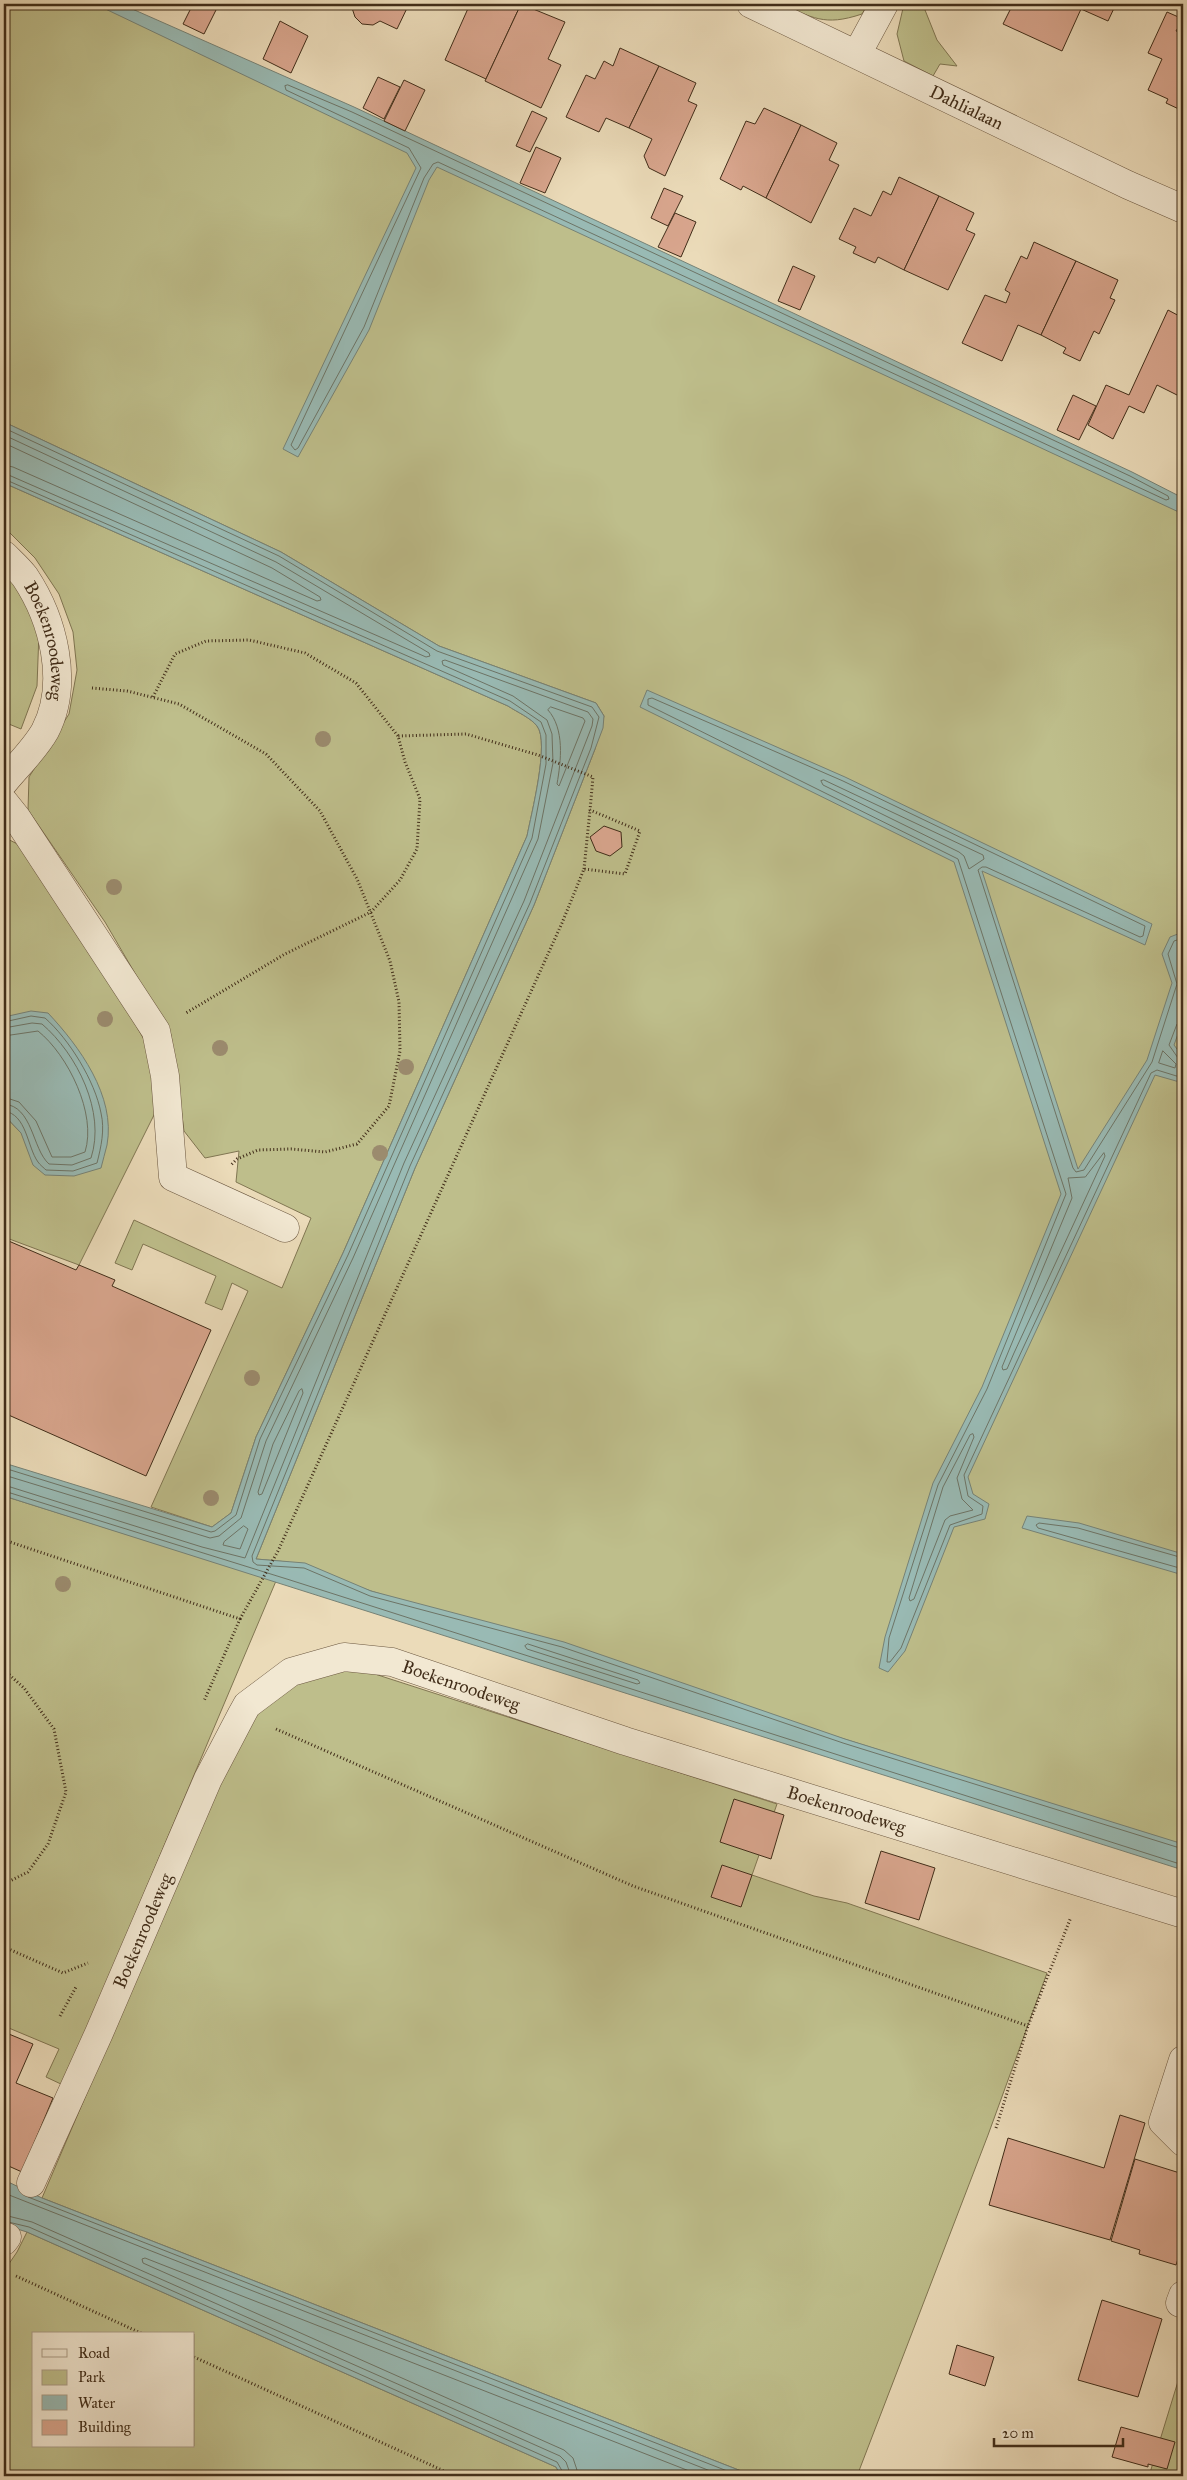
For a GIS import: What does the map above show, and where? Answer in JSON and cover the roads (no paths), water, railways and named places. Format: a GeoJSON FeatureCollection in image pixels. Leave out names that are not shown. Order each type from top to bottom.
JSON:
{"type":"FeatureCollection","features":[{"type":"Feature","properties":{"kind":"street","name":"Dahlialaan"},"geometry":{"type":"LineString","coordinates":[[750,4],[1128,185],[1183,209]]}},
{"type":"Feature","properties":{"kind":"street"},"geometry":{"type":"LineString","coordinates":[[857,54],[884,4]]}},
{"type":"Feature","properties":{"kind":"street","name":"Boekenroodeweg"},"geometry":{"type":"LineString","coordinates":[[4,555],[24,577],[42,610],[56,652],[56,697],[45,731],[4,782]]}},
{"type":"Feature","properties":{"kind":"street"},"geometry":{"type":"LineString","coordinates":[[4,802],[16,817],[156,1031],[165,1076],[173,1177],[285,1228]]}},
{"type":"Feature","properties":{"kind":"street","name":"Boekenroodeweg"},"geometry":{"type":"LineString","coordinates":[[31,2183],[99,2033],[208,1779],[247,1705],[292,1672],[344,1656],[392,1662],[625,1741],[1183,1914]]}},
{"type":"Feature","properties":{"kind":"street"},"geometry":{"type":"LineString","coordinates":[[1183,2060],[1163,2122],[1183,2142]]}},
{"type":"Feature","properties":{"kind":"street"},"geometry":{"type":"LineString","coordinates":[[1183,2294],[1180,2303],[1183,2304]]}},
{"type":"Feature","properties":{"kind":"water"},"geometry":{"type":"Polygon","coordinates":[[[95,4],[121,4],[354,107],[1132,472],[1183,498],[1183,514],[437,167],[429,180],[369,330],[298,457],[283,449],[416,168],[407,153],[95,4]]]}},
{"type":"Feature","properties":{"kind":"water"},"geometry":{"type":"Polygon","coordinates":[[[4,422],[281,552],[439,646],[596,703],[604,716],[603,728],[534,905],[415,1168],[256,1559],[305,1563],[371,1591],[564,1642],[845,1739],[1183,1844],[1183,1870],[4,1496],[4,1463],[212,1527],[231,1513],[256,1437],[343,1253],[527,836],[541,762],[541,747],[537,726],[508,706],[4,483],[4,422]]]}},
{"type":"Feature","properties":{"kind":"water"},"geometry":{"type":"Polygon","coordinates":[[[647,690],[845,777],[1152,924],[1145,945],[982,871],[1078,1169],[1147,1060],[1172,983],[1162,954],[1170,937],[1183,932],[1183,1020],[1174,1045],[1183,1057],[1183,1083],[1155,1075],[968,1477],[973,1494],[989,1504],[985,1519],[954,1527],[905,1651],[888,1672],[879,1668],[885,1637],[933,1483],[982,1387],[1061,1194],[954,862],[640,707],[647,690]]]}},
{"type":"Feature","properties":{"kind":"water"},"geometry":{"type":"Polygon","coordinates":[[[31,1011],[48,1013],[60,1026],[83,1056],[100,1090],[106,1108],[108,1127],[107,1145],[101,1168],[74,1176],[45,1175],[33,1165],[21,1133],[4,1115],[4,1017],[31,1011]]]}},
{"type":"Feature","properties":{"kind":"water"},"geometry":{"type":"Polygon","coordinates":[[[1027,1516],[1079,1523],[1183,1554],[1183,1575],[1022,1528],[1027,1516]]]}},
{"type":"Feature","properties":{"kind":"water"},"geometry":{"type":"Polygon","coordinates":[[[4,2180],[42,2198],[754,2476],[561,2476],[556,2467],[27,2232],[4,2225],[4,2180]]]}}]}
